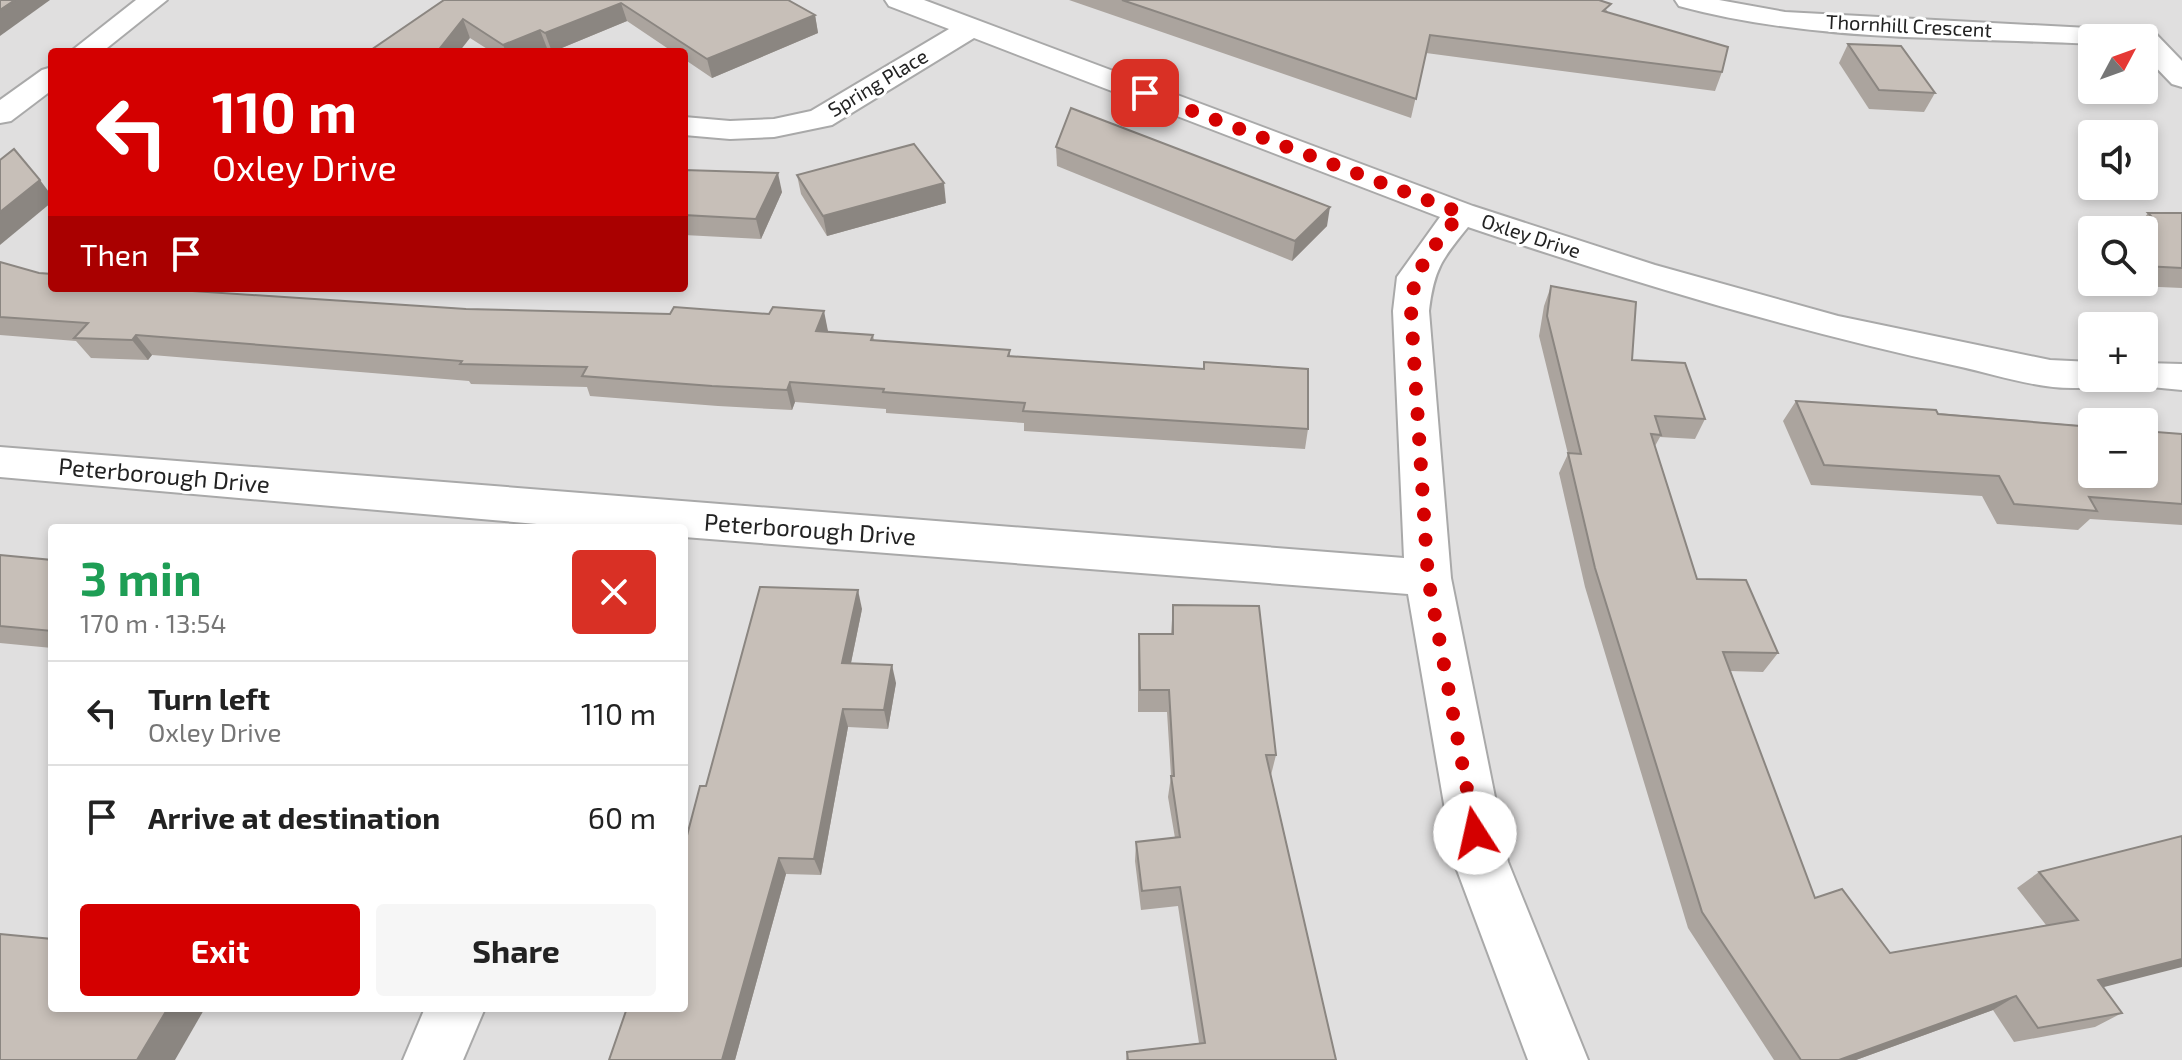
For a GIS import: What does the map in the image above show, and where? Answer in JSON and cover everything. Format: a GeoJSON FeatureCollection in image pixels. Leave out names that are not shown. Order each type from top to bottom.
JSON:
{"type":"FeatureCollection","features":[{"type":"Feature","properties":{"kind":"street"},"geometry":{"type":"LineString","coordinates":[[89,48],[153,0]]}},
{"type":"Feature","properties":{"kind":"street","name":"Oxley Drive"},"geometry":{"type":"LineString","coordinates":[[899,0],[1461,213],[1642,273],[1836,328],[2050,373],[2078,374]]}},
{"type":"Feature","properties":{"kind":"street","name":"Thornhill Crescent"},"geometry":{"type":"LineString","coordinates":[[1689,0],[1736,13],[1785,20],[2078,35]]}},
{"type":"Feature","properties":{"kind":"street","name":"Spring Place"},"geometry":{"type":"LineString","coordinates":[[688,126],[730,130],[774,128],[821,118],[972,27]]}},
{"type":"Feature","properties":{"kind":"street"},"geometry":{"type":"LineString","coordinates":[[2158,40],[2182,41]]}},
{"type":"Feature","properties":{"kind":"street"},"geometry":{"type":"LineString","coordinates":[[2158,53],[2182,78]]}},
{"type":"Feature","properties":{"kind":"street"},"geometry":{"type":"LineString","coordinates":[[0,114],[48,79]]}},
{"type":"Feature","properties":{"kind":"street"},"geometry":{"type":"LineString","coordinates":[[1461,213],[1415,277],[1411,311],[1428,578],[1481,862],[1558,1060]]}},
{"type":"Feature","properties":{"kind":"street"},"geometry":{"type":"LineString","coordinates":[[2158,376],[2182,377]]}},
{"type":"Feature","properties":{"kind":"street","name":"Peterborough Drive"},"geometry":{"type":"LineString","coordinates":[[0,462],[653,523]]}},
{"type":"Feature","properties":{"kind":"street","name":"Peterborough Drive"},"geometry":{"type":"LineString","coordinates":[[688,525],[1428,578]]}},
{"type":"Feature","properties":{"kind":"street"},"geometry":{"type":"LineString","coordinates":[[433,1060],[453,1012]]}},
{"type":"Feature","properties":{"kind":"shaded area"},"geometry":{"type":"Polygon","coordinates":[[[0,0],[2182,0],[2182,1060],[0,1060],[0,0]]]}},
{"type":"Feature","properties":{"kind":"building"},"geometry":{"type":"Polygon","coordinates":[[[0,0],[15,0],[0,10],[0,0]]]}},
{"type":"Feature","properties":{"kind":"building"},"geometry":{"type":"Polygon","coordinates":[[[444,0],[788,0],[815,15],[707,59],[621,3],[545,33],[540,30],[503,45],[463,19],[440,48],[374,48],[444,0]]]}},
{"type":"Feature","properties":{"kind":"building"},"geometry":{"type":"Polygon","coordinates":[[[1122,0],[1599,0],[1611,4],[1603,11],[1728,47],[1722,72],[1430,35],[1416,99],[1122,0]]]}},
{"type":"Feature","properties":{"kind":"building"},"geometry":{"type":"Polygon","coordinates":[[[1848,44],[1901,46],[1935,93],[1879,90],[1848,44]]]}},
{"type":"Feature","properties":{"kind":"building"},"geometry":{"type":"Polygon","coordinates":[[[1071,108],[1330,207],[1295,241],[1056,147],[1071,108]]]}},
{"type":"Feature","properties":{"kind":"building"},"geometry":{"type":"Polygon","coordinates":[[[914,144],[944,183],[823,216],[797,175],[914,144]]]}},
{"type":"Feature","properties":{"kind":"building"},"geometry":{"type":"Polygon","coordinates":[[[14,149],[40,180],[0,212],[0,160],[14,149]]]}},
{"type":"Feature","properties":{"kind":"building"},"geometry":{"type":"Polygon","coordinates":[[[688,170],[778,173],[756,219],[688,215],[688,170]]]}},
{"type":"Feature","properties":{"kind":"building"},"geometry":{"type":"Polygon","coordinates":[[[2148,213],[2182,213],[2182,268],[2158,267],[2158,216],[2148,213]]]}},
{"type":"Feature","properties":{"kind":"building"},"geometry":{"type":"Polygon","coordinates":[[[0,262],[48,274],[48,292],[207,292],[466,309],[670,314],[674,307],[769,314],[773,307],[824,311],[816,331],[873,335],[871,340],[1010,350],[1008,356],[1204,369],[1204,362],[1308,369],[1308,429],[1023,411],[1025,403],[790,382],[787,390],[582,376],[587,367],[460,364],[462,361],[136,335],[132,340],[74,338],[88,323],[0,317],[0,262]]]}},
{"type":"Feature","properties":{"kind":"building"},"geometry":{"type":"Polygon","coordinates":[[[1551,286],[1636,302],[1632,360],[1685,363],[1705,419],[1655,416],[1661,435],[1651,434],[1697,579],[1746,580],[1778,653],[1723,652],[1815,898],[1842,889],[1890,953],[2078,920],[2039,872],[2182,836],[2182,959],[2098,980],[2122,1013],[2038,1028],[2016,996],[1839,1060],[1801,1060],[1702,912],[1595,568],[1568,453],[1581,454],[1547,316],[1551,286]]]}},
{"type":"Feature","properties":{"kind":"building"},"geometry":{"type":"Polygon","coordinates":[[[1796,401],[1936,410],[1938,414],[2078,426],[2078,488],[2158,488],[2158,432],[2182,434],[2182,504],[2089,497],[2097,511],[2014,504],[1999,476],[1824,465],[1796,401]]]}},
{"type":"Feature","properties":{"kind":"building"},"geometry":{"type":"Polygon","coordinates":[[[0,555],[48,560],[48,631],[0,626],[0,555]]]}},
{"type":"Feature","properties":{"kind":"building"},"geometry":{"type":"Polygon","coordinates":[[[760,587],[858,590],[842,663],[892,665],[884,710],[843,709],[814,859],[779,858],[722,1060],[609,1060],[626,1012],[688,1012],[688,832],[700,786],[706,786],[760,587]]]}},
{"type":"Feature","properties":{"kind":"building"},"geometry":{"type":"Polygon","coordinates":[[[1173,605],[1259,606],[1276,755],[1266,755],[1336,1060],[1128,1060],[1127,1052],[1205,1043],[1180,887],[1142,891],[1136,842],[1180,837],[1171,776],[1174,776],[1169,690],[1140,690],[1139,634],[1173,634],[1173,605]]]}},
{"type":"Feature","properties":{"kind":"building"},"geometry":{"type":"Polygon","coordinates":[[[0,934],[48,939],[48,1012],[166,1012],[137,1060],[0,1060],[0,934]]]}},
{"type":"Feature","properties":{"kind":"route"},"geometry":{"type":"LineString","coordinates":[[1145,93],[1461,213],[1415,277],[1411,311],[1428,578],[1475,833]]}}]}
